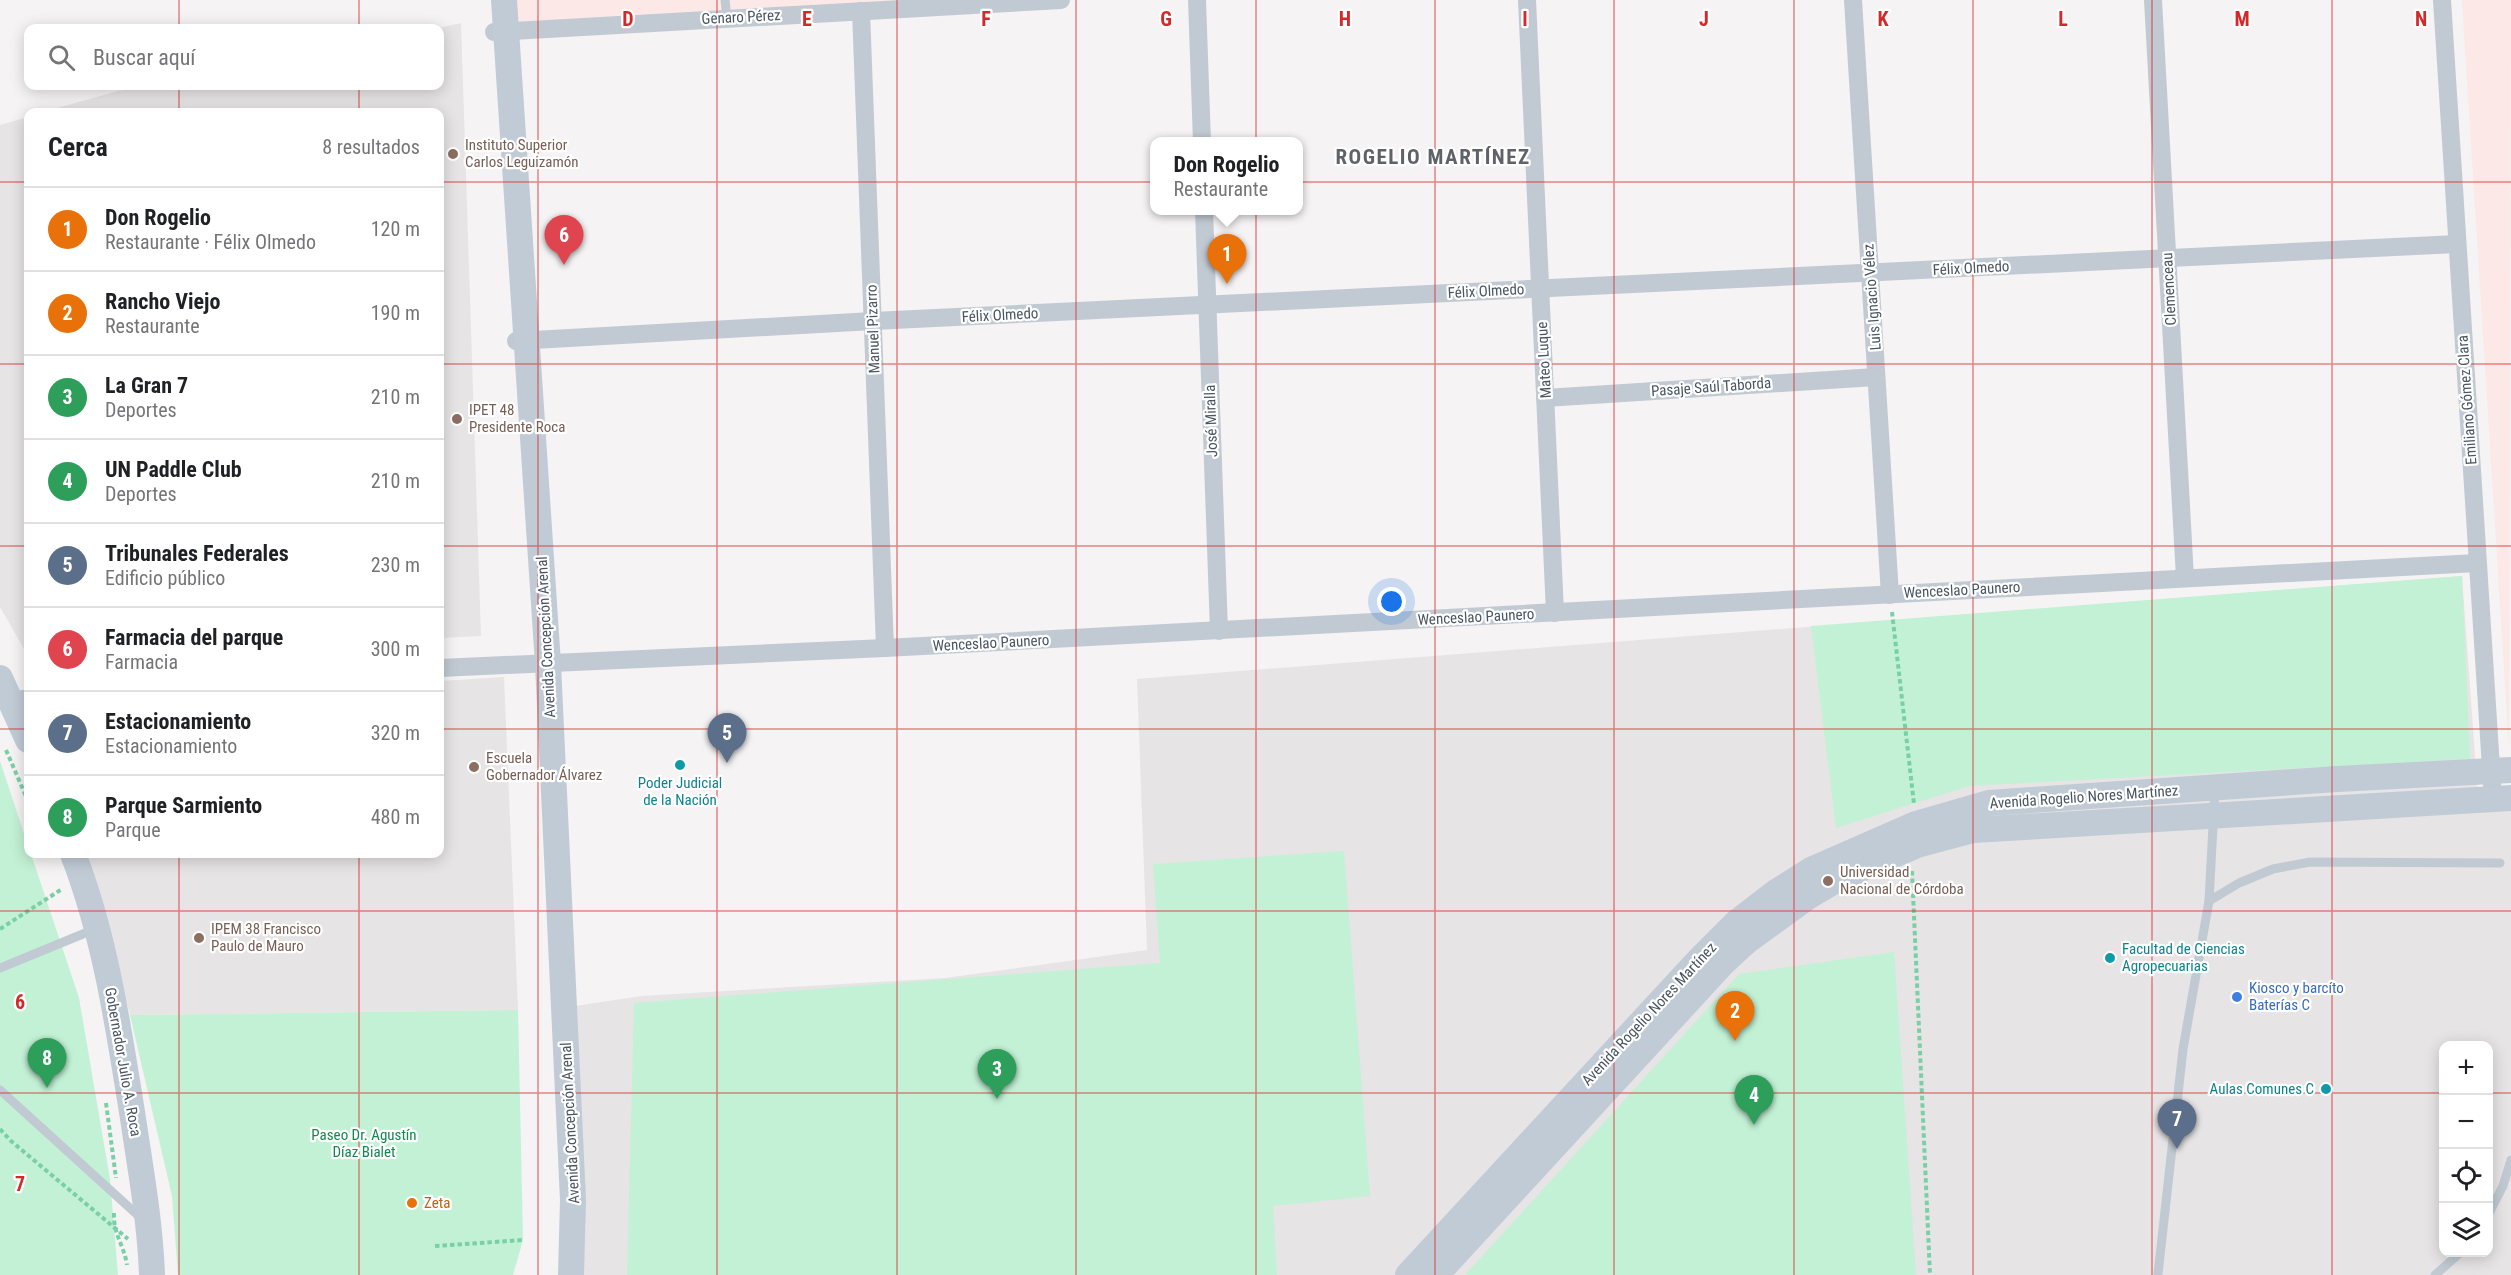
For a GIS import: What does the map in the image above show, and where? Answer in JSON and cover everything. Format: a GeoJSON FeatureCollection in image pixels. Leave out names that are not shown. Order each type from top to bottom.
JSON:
{"type":"FeatureCollection","features":[{"type":"Feature","properties":{"kind":"main road","name":"Avenida Concepción Arenal"},"geometry":{"type":"LineString","coordinates":[[492,0],[499,31],[521,341],[573,1200],[571,1275]]}},
{"type":"Feature","properties":{"kind":"main road","name":"Avenida Concepción Arenal"},"geometry":{"type":"LineString","coordinates":[[499,31],[504,0]]}},
{"type":"Feature","properties":{"kind":"main road","name":"Avenida Concepción Arenal"},"geometry":{"type":"LineString","coordinates":[[539,664],[560,1192],[557,1275]]}},
{"type":"Feature","properties":{"kind":"main road"},"geometry":{"type":"LineString","coordinates":[[0,678],[20,699],[16,742]]}},
{"type":"Feature","properties":{"kind":"main road","name":"Avenida Rogelio Nores Martínez"},"geometry":{"type":"LineString","coordinates":[[1408,1275],[1697,962],[1737,922],[1776,892],[1811,870],[1916,834],[1989,803],[2501,770]]}},
{"type":"Feature","properties":{"kind":"main road","name":"Avenida Rogelio Nores Martínez"},"geometry":{"type":"LineString","coordinates":[[1436,1275],[1723,963],[1746,941],[1809,896],[1916,834],[2502,799]]}},
{"type":"Feature","properties":{"kind":"main road","name":"Gobernador Julio A. Roca"},"geometry":{"type":"LineString","coordinates":[[69,874],[97,928],[120,1037],[149,1226],[152,1267]]}},
{"type":"Feature","properties":{"kind":"street","name":"Genaro Pérez"},"geometry":{"type":"LineString","coordinates":[[499,31],[726,9],[861,11],[1061,0]]}},
{"type":"Feature","properties":{"kind":"street"},"geometry":{"type":"LineString","coordinates":[[1197,0],[1202,137]]}},
{"type":"Feature","properties":{"kind":"street","name":"Mateo Luque"},"geometry":{"type":"LineString","coordinates":[[1527,0],[1555,612]]}},
{"type":"Feature","properties":{"kind":"street","name":"Luis Ignacio Vélez"},"geometry":{"type":"LineString","coordinates":[[1853,0],[1890,595]]}},
{"type":"Feature","properties":{"kind":"street","name":"Clemenceau"},"geometry":{"type":"LineString","coordinates":[[2153,0],[2186,578]]}},
{"type":"Feature","properties":{"kind":"street","name":"Emiliano Gómez Clara"},"geometry":{"type":"LineString","coordinates":[[2442,0],[2477,563],[2501,770],[2502,799]]}},
{"type":"Feature","properties":{"kind":"street","name":"Manuel Pizarro"},"geometry":{"type":"LineString","coordinates":[[861,11],[885,648]]}},
{"type":"Feature","properties":{"kind":"street","name":"José Miralla"},"geometry":{"type":"LineString","coordinates":[[1204,215],[1219,631]]}},
{"type":"Feature","properties":{"kind":"street","name":"Félix Olmedo"},"geometry":{"type":"LineString","coordinates":[[521,341],[873,321],[2457,244]]}},
{"type":"Feature","properties":{"kind":"street","name":"Pasaje Saúl Taborda"},"geometry":{"type":"LineString","coordinates":[[1545,398],[1876,377]]}},
{"type":"Feature","properties":{"kind":"street","name":"Wenceslao Paunero"},"geometry":{"type":"LineString","coordinates":[[444,669],[1219,631],[2477,563]]}},
{"type":"Feature","properties":{"kind":"lane"},"geometry":{"type":"LineString","coordinates":[[2158,1274],[2183,1049],[2209,901],[2215,787]]}},
{"type":"Feature","properties":{"kind":"lane"},"geometry":{"type":"LineString","coordinates":[[2209,901],[2239,883],[2273,869],[2310,862],[2500,863]]}},
{"type":"Feature","properties":{"kind":"lane"},"geometry":{"type":"LineString","coordinates":[[0,968],[97,928]]}},
{"type":"Feature","properties":{"kind":"lane"},"geometry":{"type":"LineString","coordinates":[[0,1090],[149,1226]]}},
{"type":"Feature","properties":{"kind":"lane"},"geometry":{"type":"LineString","coordinates":[[2493,1205],[2503,1186],[2511,1160]]}},
{"type":"Feature","properties":{"kind":"lane"},"geometry":{"type":"LineString","coordinates":[[2435,1275],[2455,1257]]}},
{"type":"Feature","properties":{"kind":"path"},"geometry":{"type":"LineString","coordinates":[[1890,595],[1916,834],[1912,871],[1930,1275]]}},
{"type":"Feature","properties":{"kind":"path"},"geometry":{"type":"LineString","coordinates":[[16,742],[24,781]]}},
{"type":"Feature","properties":{"kind":"path"},"geometry":{"type":"LineString","coordinates":[[64,899],[69,874]]}},
{"type":"Feature","properties":{"kind":"path"},"geometry":{"type":"LineString","coordinates":[[0,929],[69,874]]}},
{"type":"Feature","properties":{"kind":"path"},"geometry":{"type":"LineString","coordinates":[[104,1092],[116,1173],[113,1227],[125,1251],[129,1275]]}},
{"type":"Feature","properties":{"kind":"path"},"geometry":{"type":"LineString","coordinates":[[0,1129],[11,1141],[113,1227],[152,1267]]}},
{"type":"Feature","properties":{"kind":"path"},"geometry":{"type":"LineString","coordinates":[[435,1246],[523,1240]]}},
{"type":"Feature","properties":{"kind":"shaded area"},"geometry":{"type":"Polygon","coordinates":[[[499,0],[945,0],[500,23],[499,0]]]}},
{"type":"Feature","properties":{"kind":"shaded area"},"geometry":{"type":"Polygon","coordinates":[[[2462,0],[2511,0],[2509,749],[2462,0]]]}},
{"type":"Feature","properties":{"kind":"shaded area"},"geometry":{"type":"Polygon","coordinates":[[[461,23],[481,636],[444,638],[444,108],[57,108],[124,90],[444,90],[444,27],[461,23]]]}},
{"type":"Feature","properties":{"kind":"shaded area"},"geometry":{"type":"Polygon","coordinates":[[[24,118],[24,649],[0,607],[0,125],[24,118]]]}},
{"type":"Feature","properties":{"kind":"shaded area","name":"Universidad Nacional de Córdoba"},"geometry":{"type":"Polygon","coordinates":[[[2462,576],[2479,812],[2511,810],[2511,1275],[580,1275],[569,1007],[641,996],[945,978],[1147,950],[1137,679],[2462,576]]]}},
{"type":"Feature","properties":{"kind":"shaded area","name":"Escuela Gobernador Álvarez"},"geometry":{"type":"Polygon","coordinates":[[[504,677],[518,1010],[130,1015],[86,858],[444,858],[444,681],[504,677]]]}},
{"type":"Feature","properties":{"kind":"green space"},"geometry":{"type":"Polygon","coordinates":[[[2462,576],[2470,759],[1969,786],[1836,828],[1811,626],[2462,576]]]}},
{"type":"Feature","properties":{"kind":"green space"},"geometry":{"type":"Polygon","coordinates":[[[0,761],[24,834],[24,858],[32,858],[79,998],[110,1179],[118,1275],[0,1275],[0,761]]]}},
{"type":"Feature","properties":{"kind":"green space"},"geometry":{"type":"Polygon","coordinates":[[[1344,851],[1370,1196],[1273,1206],[1277,1275],[627,1275],[634,1003],[1160,963],[1153,864],[1344,851]]]}},
{"type":"Feature","properties":{"kind":"green space"},"geometry":{"type":"Polygon","coordinates":[[[1894,952],[1916,1275],[1465,1275],[1739,974],[1894,952]]]}},
{"type":"Feature","properties":{"kind":"green space","name":"Paseo Dr. Agustín Díaz Bialet"},"geometry":{"type":"Polygon","coordinates":[[[518,1010],[523,1240],[513,1275],[178,1275],[172,1196],[130,1015],[518,1010]]]}},
{"type":"Feature","properties":{"kind":"place","name":"Instituto Superior Carlos Leguizamón"},"geometry":{"type":"Point","coordinates":[453,154]}},
{"type":"Feature","properties":{"kind":"place","name":"Farmacia del parque"},"geometry":{"type":"Point","coordinates":[564,265]}},
{"type":"Feature","properties":{"kind":"place","name":"Don Rogelio"},"geometry":{"type":"Point","coordinates":[1227,284]}},
{"type":"Feature","properties":{"kind":"place","name":"IPET 48 Presidente Roca"},"geometry":{"type":"Point","coordinates":[457,419]}},
{"type":"Feature","properties":{"kind":"place","name":"Tribunales Federales"},"geometry":{"type":"Point","coordinates":[727,763]}},
{"type":"Feature","properties":{"kind":"place","name":"Poder Judicial de la Nación"},"geometry":{"type":"Point","coordinates":[680,765]}},
{"type":"Feature","properties":{"kind":"place","name":"Escuela Gobernador Álvarez"},"geometry":{"type":"Point","coordinates":[474,767]}},
{"type":"Feature","properties":{"kind":"place","name":"Universidad Nacional de Córdoba"},"geometry":{"type":"Point","coordinates":[1828,881]}},
{"type":"Feature","properties":{"kind":"place","name":"IPEM 38 Francisco Paulo de Mauro"},"geometry":{"type":"Point","coordinates":[199,938]}},
{"type":"Feature","properties":{"kind":"place","name":"Facultad de Ciencias Agropecuarias"},"geometry":{"type":"Point","coordinates":[2110,958]}},
{"type":"Feature","properties":{"kind":"place","name":"Kiosco y barcíto Baterías C"},"geometry":{"type":"Point","coordinates":[2237,997]}},
{"type":"Feature","properties":{"kind":"place","name":"Rancho Viejo"},"geometry":{"type":"Point","coordinates":[1735,1041]}},
{"type":"Feature","properties":{"kind":"place","name":"Parque Sarmiento"},"geometry":{"type":"Point","coordinates":[47,1088]}},
{"type":"Feature","properties":{"kind":"place","name":"Aulas Comunes C"},"geometry":{"type":"Point","coordinates":[2326,1089]}},
{"type":"Feature","properties":{"kind":"place","name":"La Gran 7"},"geometry":{"type":"Point","coordinates":[997,1099]}},
{"type":"Feature","properties":{"kind":"place","name":"UN Paddle Club"},"geometry":{"type":"Point","coordinates":[1754,1125]}},
{"type":"Feature","properties":{"kind":"place","name":"Estacionamiento"},"geometry":{"type":"Point","coordinates":[2177,1149]}},
{"type":"Feature","properties":{"kind":"place","name":"Zeta"},"geometry":{"type":"Point","coordinates":[412,1203]}},
{"type":"Feature","properties":{"kind":"district","name":"ROGELIO MARTÍNEZ"},"geometry":{"type":"Point","coordinates":[1433,157]}}]}
